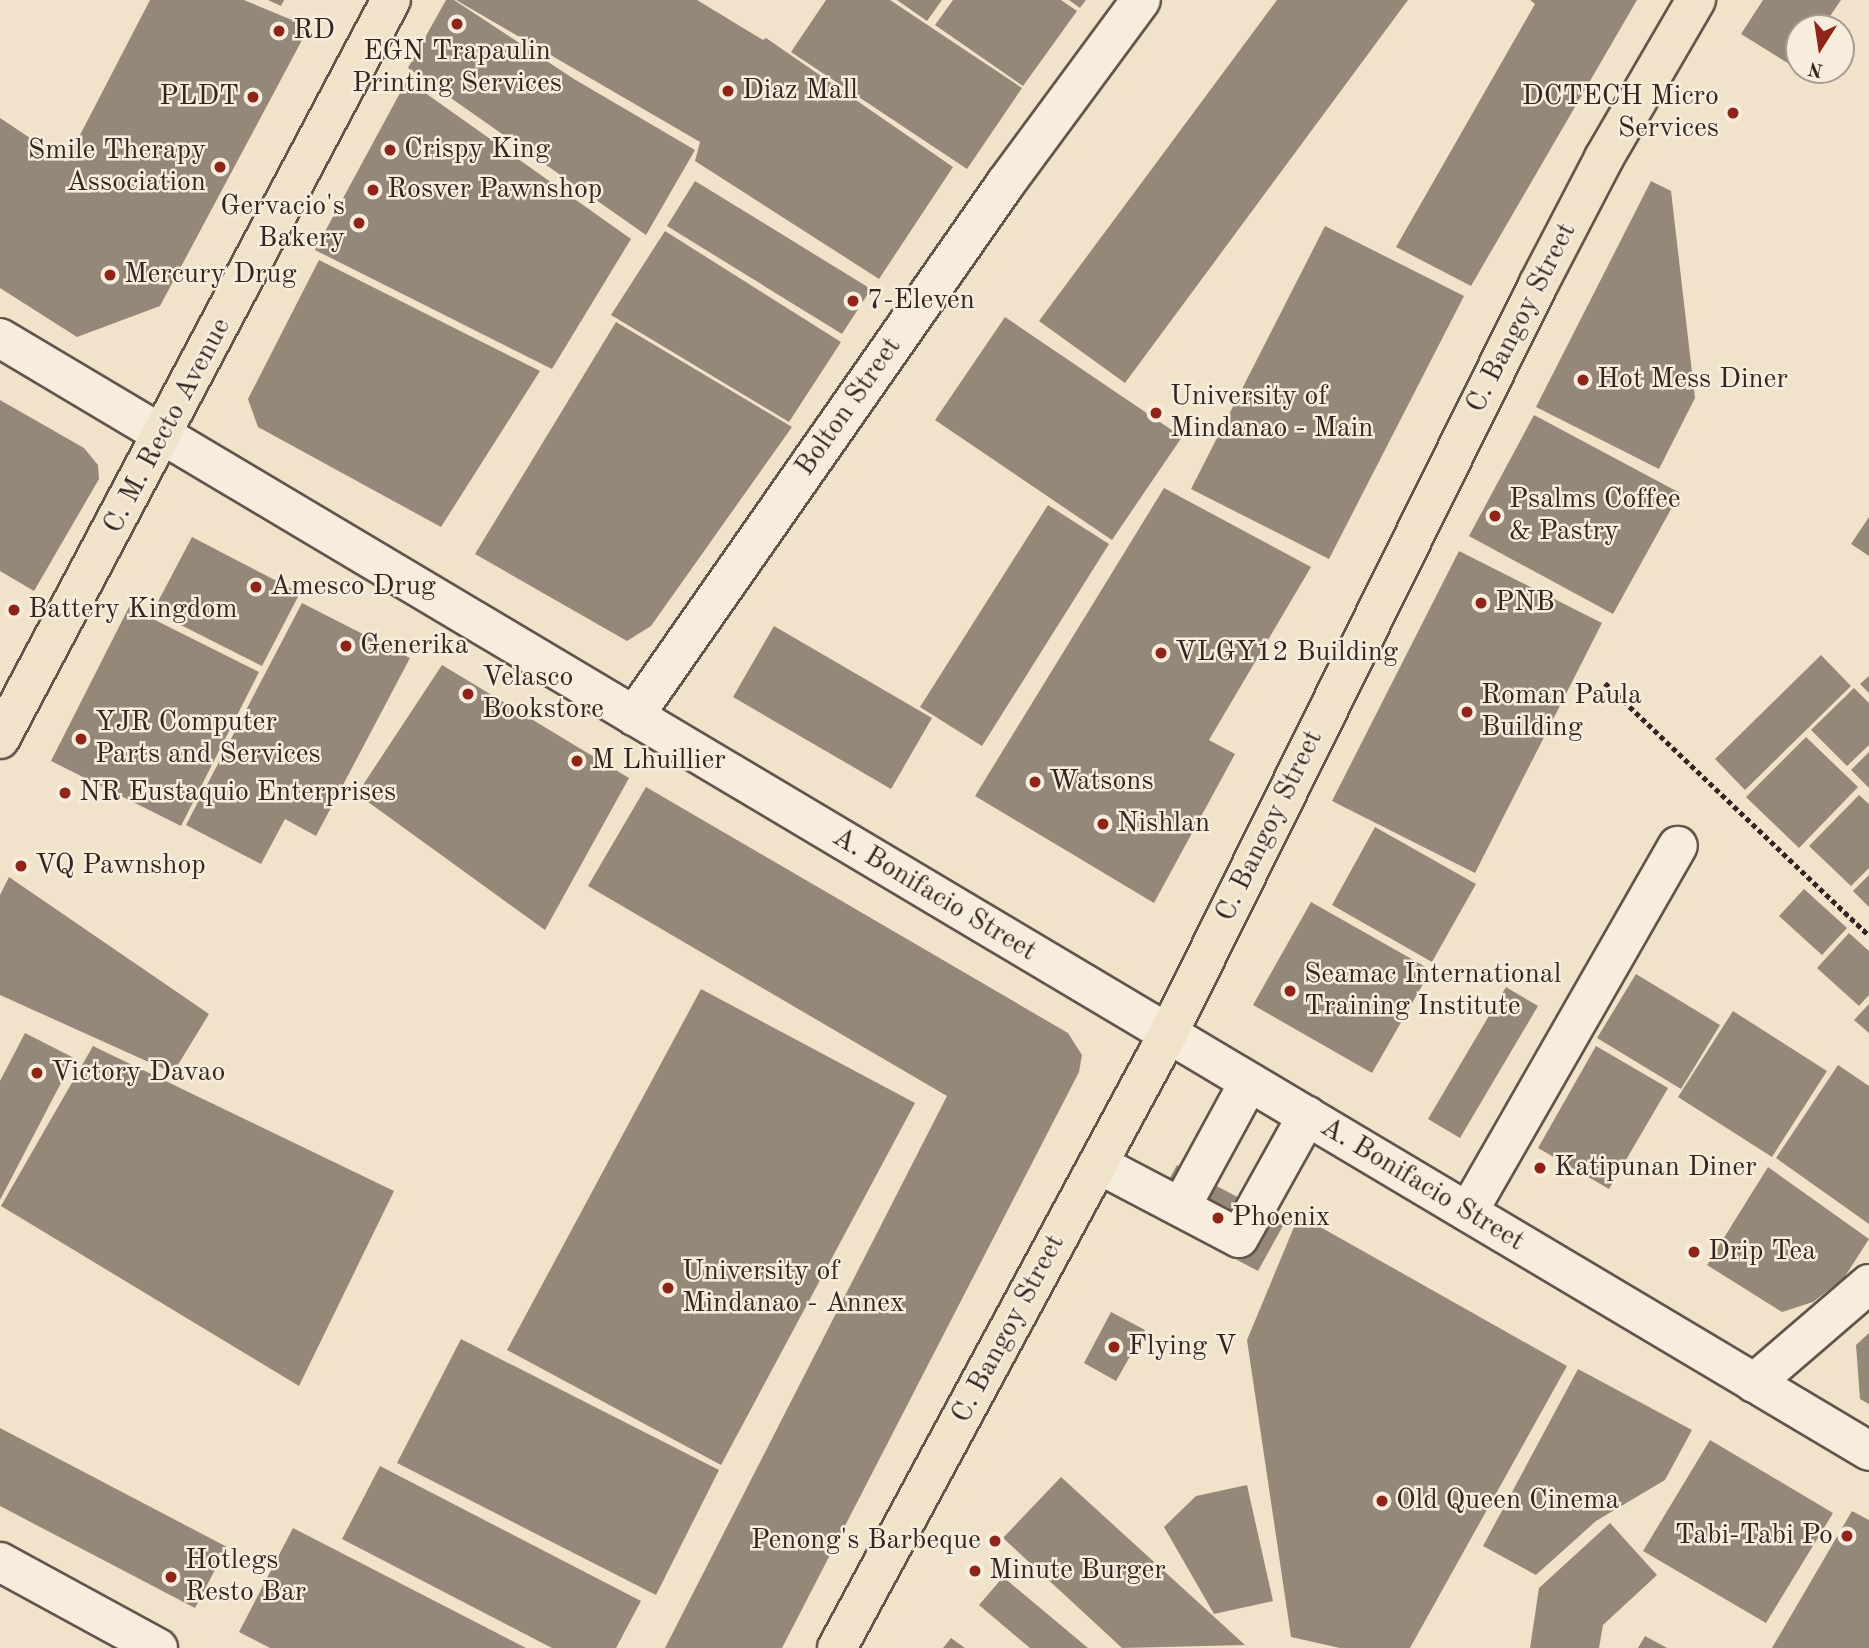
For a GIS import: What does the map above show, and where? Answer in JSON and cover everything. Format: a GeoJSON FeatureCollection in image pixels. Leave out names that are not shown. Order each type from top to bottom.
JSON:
{"type":"FeatureCollection","features":[{"type":"Feature","properties":{"kind":"main road","name":"C. M. Recto Avenue"},"geometry":{"type":"LineString","coordinates":[[0,739],[163,436],[391,0]]}},
{"type":"Feature","properties":{"kind":"main road","name":"C. Bangoy Street"},"geometry":{"type":"LineString","coordinates":[[837,1648],[1168,1034],[1526,309],[1604,158],[1696,0]]}},
{"type":"Feature","properties":{"kind":"street","name":"Bolton Street"},"geometry":{"type":"LineString","coordinates":[[634,716],[1006,183],[1141,0]]}},
{"type":"Feature","properties":{"kind":"street","name":"A. Bonifacio Street"},"geometry":{"type":"LineString","coordinates":[[0,338],[1869,1451]]}},
{"type":"Feature","properties":{"kind":"street"},"geometry":{"type":"LineString","coordinates":[[1468,1212],[1678,846]]}},
{"type":"Feature","properties":{"kind":"street"},"geometry":{"type":"LineString","coordinates":[[1181,1207],[1249,1082]]}},
{"type":"Feature","properties":{"kind":"street"},"geometry":{"type":"LineString","coordinates":[[1098,1164],[1239,1238],[1307,1116]]}},
{"type":"Feature","properties":{"kind":"street"},"geometry":{"type":"LineString","coordinates":[[1754,1383],[1869,1284]]}},
{"type":"Feature","properties":{"kind":"street"},"geometry":{"type":"LineString","coordinates":[[0,1562],[158,1648]]}},
{"type":"Feature","properties":{"kind":"path"},"geometry":{"type":"LineString","coordinates":[[1605,682],[1869,935]]}},
{"type":"Feature","properties":{"kind":"building"},"geometry":{"type":"Polygon","coordinates":[[[150,0],[244,0],[309,27],[160,306],[77,337],[0,288],[0,118],[66,162],[150,0]]]}},
{"type":"Feature","properties":{"kind":"building"},"geometry":{"type":"Polygon","coordinates":[[[268,0],[284,0],[281,6],[268,0]]]}},
{"type":"Feature","properties":{"kind":"building"},"geometry":{"type":"Polygon","coordinates":[[[446,0],[454,0],[574,79],[695,150],[646,235],[408,68],[446,0]]]}},
{"type":"Feature","properties":{"kind":"building","name":"Diaz Mall"},"geometry":{"type":"Polygon","coordinates":[[[456,0],[697,0],[763,40],[766,38],[953,167],[879,279],[695,161],[700,142],[456,0]]]}},
{"type":"Feature","properties":{"kind":"building"},"geometry":{"type":"Polygon","coordinates":[[[826,0],[890,0],[1022,88],[967,169],[791,52],[826,0]]]}},
{"type":"Feature","properties":{"kind":"building"},"geometry":{"type":"Polygon","coordinates":[[[897,0],[942,0],[927,21],[897,0]]]}},
{"type":"Feature","properties":{"kind":"building"},"geometry":{"type":"Polygon","coordinates":[[[953,0],[1061,0],[1077,11],[1023,86],[935,25],[953,0]]]}},
{"type":"Feature","properties":{"kind":"building"},"geometry":{"type":"Polygon","coordinates":[[[1069,0],[1086,0],[1080,8],[1069,0]]]}},
{"type":"Feature","properties":{"kind":"building"},"geometry":{"type":"Polygon","coordinates":[[[1277,0],[1408,0],[1125,383],[1039,321],[1277,0]]]}},
{"type":"Feature","properties":{"kind":"building"},"geometry":{"type":"Polygon","coordinates":[[[1530,0],[1637,0],[1471,286],[1396,247],[1535,4],[1530,0]]]}},
{"type":"Feature","properties":{"kind":"building"},"geometry":{"type":"Polygon","coordinates":[[[1763,0],[1841,0],[1832,14],[1785,14],[1785,61],[1741,34],[1763,0]]]}},
{"type":"Feature","properties":{"kind":"building"},"geometry":{"type":"Polygon","coordinates":[[[407,80],[631,239],[552,369],[315,250],[407,80]]]}},
{"type":"Feature","properties":{"kind":"building"},"geometry":{"type":"Polygon","coordinates":[[[695,181],[871,289],[842,334],[667,226],[695,181]]]}},
{"type":"Feature","properties":{"kind":"building"},"geometry":{"type":"Polygon","coordinates":[[[1651,181],[1671,191],[1695,398],[1659,469],[1536,407],[1651,181]]]}},
{"type":"Feature","properties":{"kind":"building"},"geometry":{"type":"Polygon","coordinates":[[[1325,226],[1464,296],[1329,559],[1191,489],[1325,226]]]}},
{"type":"Feature","properties":{"kind":"building"},"geometry":{"type":"Polygon","coordinates":[[[665,231],[841,342],[789,422],[611,315],[665,231]]]}},
{"type":"Feature","properties":{"kind":"building"},"geometry":{"type":"Polygon","coordinates":[[[319,260],[540,371],[441,527],[258,427],[248,399],[319,260]]]}},
{"type":"Feature","properties":{"kind":"building"},"geometry":{"type":"Polygon","coordinates":[[[1005,317],[1182,437],[1112,540],[935,420],[1005,317]]]}},
{"type":"Feature","properties":{"kind":"building"},"geometry":{"type":"Polygon","coordinates":[[[616,322],[792,427],[651,626],[627,641],[475,554],[616,322]]]}},
{"type":"Feature","properties":{"kind":"building"},"geometry":{"type":"Polygon","coordinates":[[[0,400],[84,448],[98,465],[99,479],[34,591],[0,571],[0,400]]]}},
{"type":"Feature","properties":{"kind":"building"},"geometry":{"type":"Polygon","coordinates":[[[1534,415],[1680,493],[1613,614],[1469,536],[1534,415]]]}},
{"type":"Feature","properties":{"kind":"building","name":"VLGY12 Building"},"geometry":{"type":"Polygon","coordinates":[[[1164,488],[1311,567],[1209,740],[1235,754],[1154,903],[975,796],[1164,488]]]}},
{"type":"Feature","properties":{"kind":"building"},"geometry":{"type":"Polygon","coordinates":[[[1048,505],[1109,544],[982,746],[920,707],[1048,505]]]}},
{"type":"Feature","properties":{"kind":"building"},"geometry":{"type":"Polygon","coordinates":[[[1869,517],[1869,556],[1851,544],[1869,517]]]}},
{"type":"Feature","properties":{"kind":"building"},"geometry":{"type":"Polygon","coordinates":[[[192,537],[300,593],[262,666],[153,611],[192,537]]]}},
{"type":"Feature","properties":{"kind":"building","name":"Roman Paula Building"},"geometry":{"type":"Polygon","coordinates":[[[1459,551],[1602,623],[1475,873],[1332,801],[1459,551]]]}},
{"type":"Feature","properties":{"kind":"building"},"geometry":{"type":"Polygon","coordinates":[[[302,603],[410,658],[316,836],[285,819],[261,864],[186,825],[302,603]]]}},
{"type":"Feature","properties":{"kind":"building"},"geometry":{"type":"Polygon","coordinates":[[[129,607],[259,672],[181,826],[51,761],[129,607]]]}},
{"type":"Feature","properties":{"kind":"building"},"geometry":{"type":"Polygon","coordinates":[[[774,626],[932,718],[891,789],[733,697],[774,626]]]}},
{"type":"Feature","properties":{"kind":"building"},"geometry":{"type":"Polygon","coordinates":[[[1821,655],[1851,686],[1745,790],[1715,759],[1821,655]]]}},
{"type":"Feature","properties":{"kind":"building"},"geometry":{"type":"Polygon","coordinates":[[[442,665],[629,778],[545,930],[357,794],[442,665]]]}},
{"type":"Feature","properties":{"kind":"building"},"geometry":{"type":"Polygon","coordinates":[[[1869,676],[1869,693],[1860,684],[1869,676]]]}},
{"type":"Feature","properties":{"kind":"building"},"geometry":{"type":"Polygon","coordinates":[[[1854,688],[1869,703],[1869,745],[1847,766],[1811,730],[1854,688]]]}},
{"type":"Feature","properties":{"kind":"building"},"geometry":{"type":"Polygon","coordinates":[[[1806,737],[1858,787],[1799,848],[1746,797],[1806,737]]]}},
{"type":"Feature","properties":{"kind":"building"},"geometry":{"type":"Polygon","coordinates":[[[1869,752],[1869,788],[1851,770],[1869,752]]]}},
{"type":"Feature","properties":{"kind":"building"},"geometry":{"type":"Polygon","coordinates":[[[646,787],[1068,1033],[1082,1055],[1079,1072],[782,1648],[665,1648],[947,1096],[588,886],[646,787]]]}},
{"type":"Feature","properties":{"kind":"building"},"geometry":{"type":"Polygon","coordinates":[[[1859,795],[1869,804],[1869,868],[1851,886],[1809,846],[1859,795]]]}},
{"type":"Feature","properties":{"kind":"building"},"geometry":{"type":"Polygon","coordinates":[[[1375,827],[1476,884],[1432,962],[1332,905],[1375,827]]]}},
{"type":"Feature","properties":{"kind":"building"},"geometry":{"type":"Polygon","coordinates":[[[1869,875],[1869,907],[1853,891],[1869,875]]]}},
{"type":"Feature","properties":{"kind":"building"},"geometry":{"type":"Polygon","coordinates":[[[9,877],[209,1014],[173,1073],[0,995],[0,895],[9,877]]]}},
{"type":"Feature","properties":{"kind":"building"},"geometry":{"type":"Polygon","coordinates":[[[1804,889],[1847,928],[1822,955],[1779,916],[1804,889]]]}},
{"type":"Feature","properties":{"kind":"building"},"geometry":{"type":"Polygon","coordinates":[[[1311,902],[1431,970],[1372,1073],[1253,1005],[1311,902]]]}},
{"type":"Feature","properties":{"kind":"building"},"geometry":{"type":"Polygon","coordinates":[[[1849,933],[1869,951],[1869,995],[1859,1006],[1817,968],[1849,933]]]}},
{"type":"Feature","properties":{"kind":"building"},"geometry":{"type":"Polygon","coordinates":[[[1636,974],[1720,1025],[1681,1089],[1597,1038],[1636,974]]]}},
{"type":"Feature","properties":{"kind":"building"},"geometry":{"type":"Polygon","coordinates":[[[1506,987],[1538,1006],[1460,1138],[1428,1119],[1506,987]]]}},
{"type":"Feature","properties":{"kind":"building"},"geometry":{"type":"Polygon","coordinates":[[[701,989],[915,1103],[721,1465],[507,1350],[701,989]]]}},
{"type":"Feature","properties":{"kind":"building"},"geometry":{"type":"Polygon","coordinates":[[[1869,1004],[1869,1033],[1854,1020],[1869,1004]]]}},
{"type":"Feature","properties":{"kind":"building"},"geometry":{"type":"Polygon","coordinates":[[[1733,1011],[1827,1071],[1772,1157],[1678,1097],[1733,1011]]]}},
{"type":"Feature","properties":{"kind":"building"},"geometry":{"type":"Polygon","coordinates":[[[25,1033],[74,1058],[0,1200],[0,1081],[25,1033]]]}},
{"type":"Feature","properties":{"kind":"building"},"geometry":{"type":"Polygon","coordinates":[[[93,1046],[394,1191],[299,1386],[1,1206],[93,1046]]]}},
{"type":"Feature","properties":{"kind":"building"},"geometry":{"type":"Polygon","coordinates":[[[1596,1046],[1668,1088],[1609,1189],[1538,1148],[1596,1046]]]}},
{"type":"Feature","properties":{"kind":"building"},"geometry":{"type":"Polygon","coordinates":[[[1838,1065],[1869,1086],[1869,1224],[1776,1158],[1838,1065]]]}},
{"type":"Feature","properties":{"kind":"building","name":"Phoenix"},"geometry":{"type":"Polygon","coordinates":[[[1177,1165],[1285,1222],[1258,1271],[1150,1214],[1177,1165]]]}},
{"type":"Feature","properties":{"kind":"building"},"geometry":{"type":"Polygon","coordinates":[[[1768,1167],[1869,1239],[1844,1278],[1813,1302],[1782,1312],[1707,1265],[1768,1167]]]}},
{"type":"Feature","properties":{"kind":"building","name":"Old Queen Cinema"},"geometry":{"type":"Polygon","coordinates":[[[1299,1215],[1567,1366],[1410,1648],[1340,1648],[1291,1637],[1247,1340],[1299,1215]]]}},
{"type":"Feature","properties":{"kind":"building","name":"Flying V"},"geometry":{"type":"Polygon","coordinates":[[[1111,1312],[1145,1330],[1116,1381],[1084,1363],[1111,1312]]]}},
{"type":"Feature","properties":{"kind":"building"},"geometry":{"type":"Polygon","coordinates":[[[1869,1333],[1869,1404],[1860,1399],[1856,1345],[1869,1333]]]}},
{"type":"Feature","properties":{"kind":"building"},"geometry":{"type":"Polygon","coordinates":[[[461,1339],[719,1470],[656,1595],[397,1463],[461,1339]]]}},
{"type":"Feature","properties":{"kind":"building"},"geometry":{"type":"Polygon","coordinates":[[[1578,1369],[1692,1430],[1665,1480],[1596,1521],[1536,1575],[1483,1546],[1578,1369]]]}},
{"type":"Feature","properties":{"kind":"building"},"geometry":{"type":"Polygon","coordinates":[[[0,1428],[227,1547],[195,1608],[0,1506],[0,1428]]]}},
{"type":"Feature","properties":{"kind":"building"},"geometry":{"type":"Polygon","coordinates":[[[1710,1440],[1833,1513],[1766,1623],[1643,1551],[1710,1440]]]}},
{"type":"Feature","properties":{"kind":"building"},"geometry":{"type":"Polygon","coordinates":[[[380,1466],[641,1601],[616,1648],[552,1648],[342,1539],[380,1466]]]}},
{"type":"Feature","properties":{"kind":"building"},"geometry":{"type":"Polygon","coordinates":[[[1061,1477],[1245,1645],[1122,1648],[1003,1538],[1061,1477]]]}},
{"type":"Feature","properties":{"kind":"building"},"geometry":{"type":"Polygon","coordinates":[[[1247,1485],[1273,1601],[1214,1614],[1164,1527],[1196,1496],[1247,1485]]]}},
{"type":"Feature","properties":{"kind":"building"},"geometry":{"type":"Polygon","coordinates":[[[1852,1511],[1869,1520],[1869,1648],[1772,1648],[1852,1511]]]}},
{"type":"Feature","properties":{"kind":"building"},"geometry":{"type":"Polygon","coordinates":[[[1610,1523],[1657,1575],[1603,1625],[1599,1648],[1530,1648],[1539,1588],[1610,1523]]]}},
{"type":"Feature","properties":{"kind":"building"},"geometry":{"type":"Polygon","coordinates":[[[293,1528],[526,1648],[270,1648],[239,1632],[293,1528]]]}},
{"type":"Feature","properties":{"kind":"building"},"geometry":{"type":"Polygon","coordinates":[[[1003,1577],[1088,1648],[1030,1648],[979,1605],[1003,1577]]]}},
{"type":"Feature","properties":{"kind":"building"},"geometry":{"type":"Polygon","coordinates":[[[1645,1636],[1667,1648],[1638,1648],[1645,1636]]]}},
{"type":"Feature","properties":{"kind":"building"},"geometry":{"type":"Polygon","coordinates":[[[951,1638],[965,1648],[943,1648],[951,1638]]]}},
{"type":"Feature","properties":{"kind":"place","name":"EGN Trapaulin Printing Services"},"geometry":{"type":"Point","coordinates":[457,24]}},
{"type":"Feature","properties":{"kind":"place","name":"RD"},"geometry":{"type":"Point","coordinates":[279,31]}},
{"type":"Feature","properties":{"kind":"place","name":"Diaz Mall"},"geometry":{"type":"Point","coordinates":[728,91]}},
{"type":"Feature","properties":{"kind":"place","name":"PLDT"},"geometry":{"type":"Point","coordinates":[253,97]}},
{"type":"Feature","properties":{"kind":"place","name":"DCTECH Micro Services"},"geometry":{"type":"Point","coordinates":[1733,113]}},
{"type":"Feature","properties":{"kind":"place","name":"Crispy King"},"geometry":{"type":"Point","coordinates":[390,150]}},
{"type":"Feature","properties":{"kind":"place","name":"Smile Therapy Association"},"geometry":{"type":"Point","coordinates":[220,167]}},
{"type":"Feature","properties":{"kind":"place","name":"Rosver Pawnshop"},"geometry":{"type":"Point","coordinates":[373,190]}},
{"type":"Feature","properties":{"kind":"place","name":"Gervacio's Bakery"},"geometry":{"type":"Point","coordinates":[359,223]}},
{"type":"Feature","properties":{"kind":"place","name":"Mercury Drug"},"geometry":{"type":"Point","coordinates":[110,275]}},
{"type":"Feature","properties":{"kind":"place","name":"7-Eleven"},"geometry":{"type":"Point","coordinates":[853,301]}},
{"type":"Feature","properties":{"kind":"place","name":"Hot Mess Diner"},"geometry":{"type":"Point","coordinates":[1583,380]}},
{"type":"Feature","properties":{"kind":"place","name":"University of Mindanao - Main"},"geometry":{"type":"Point","coordinates":[1156,413]}},
{"type":"Feature","properties":{"kind":"place","name":"Psalms Coffee & Pastry"},"geometry":{"type":"Point","coordinates":[1495,516]}},
{"type":"Feature","properties":{"kind":"place","name":"Amesco Drug"},"geometry":{"type":"Point","coordinates":[256,587]}},
{"type":"Feature","properties":{"kind":"place","name":"PNB"},"geometry":{"type":"Point","coordinates":[1481,603]}},
{"type":"Feature","properties":{"kind":"place","name":"Battery Kingdom"},"geometry":{"type":"Point","coordinates":[14,610]}},
{"type":"Feature","properties":{"kind":"place","name":"Generika"},"geometry":{"type":"Point","coordinates":[346,646]}},
{"type":"Feature","properties":{"kind":"place","name":"VLGY12 Building"},"geometry":{"type":"Point","coordinates":[1161,653]}},
{"type":"Feature","properties":{"kind":"place","name":"Velasco Bookstore"},"geometry":{"type":"Point","coordinates":[468,694]}},
{"type":"Feature","properties":{"kind":"place","name":"Roman Paula Building"},"geometry":{"type":"Point","coordinates":[1467,712]}},
{"type":"Feature","properties":{"kind":"place","name":"YJR Computer Parts and Services"},"geometry":{"type":"Point","coordinates":[81,739]}},
{"type":"Feature","properties":{"kind":"place","name":"M Lhuillier"},"geometry":{"type":"Point","coordinates":[577,761]}},
{"type":"Feature","properties":{"kind":"place","name":"Watsons"},"geometry":{"type":"Point","coordinates":[1035,782]}},
{"type":"Feature","properties":{"kind":"place","name":"NR Eustaquio Enterprises"},"geometry":{"type":"Point","coordinates":[65,793]}},
{"type":"Feature","properties":{"kind":"place","name":"Nishlan"},"geometry":{"type":"Point","coordinates":[1103,824]}},
{"type":"Feature","properties":{"kind":"place","name":"VQ Pawnshop"},"geometry":{"type":"Point","coordinates":[21,866]}},
{"type":"Feature","properties":{"kind":"place","name":"Seamac International Training Institute"},"geometry":{"type":"Point","coordinates":[1290,991]}},
{"type":"Feature","properties":{"kind":"place","name":"Victory Davao"},"geometry":{"type":"Point","coordinates":[37,1073]}},
{"type":"Feature","properties":{"kind":"place","name":"Katipunan Diner"},"geometry":{"type":"Point","coordinates":[1540,1168]}},
{"type":"Feature","properties":{"kind":"place","name":"Phoenix"},"geometry":{"type":"Point","coordinates":[1218,1218]}},
{"type":"Feature","properties":{"kind":"place","name":"Drip Tea"},"geometry":{"type":"Point","coordinates":[1694,1252]}},
{"type":"Feature","properties":{"kind":"place","name":"University of Mindanao - Annex"},"geometry":{"type":"Point","coordinates":[668,1288]}},
{"type":"Feature","properties":{"kind":"place","name":"Flying V"},"geometry":{"type":"Point","coordinates":[1114,1347]}},
{"type":"Feature","properties":{"kind":"place","name":"Old Queen Cinema"},"geometry":{"type":"Point","coordinates":[1382,1501]}},
{"type":"Feature","properties":{"kind":"place","name":"Tabi-Tabi Po"},"geometry":{"type":"Point","coordinates":[1847,1536]}},
{"type":"Feature","properties":{"kind":"place","name":"Penong's Barbeque"},"geometry":{"type":"Point","coordinates":[995,1541]}},
{"type":"Feature","properties":{"kind":"place","name":"Minute Burger"},"geometry":{"type":"Point","coordinates":[975,1571]}},
{"type":"Feature","properties":{"kind":"place","name":"Hotlegs Resto Bar"},"geometry":{"type":"Point","coordinates":[171,1577]}}]}
